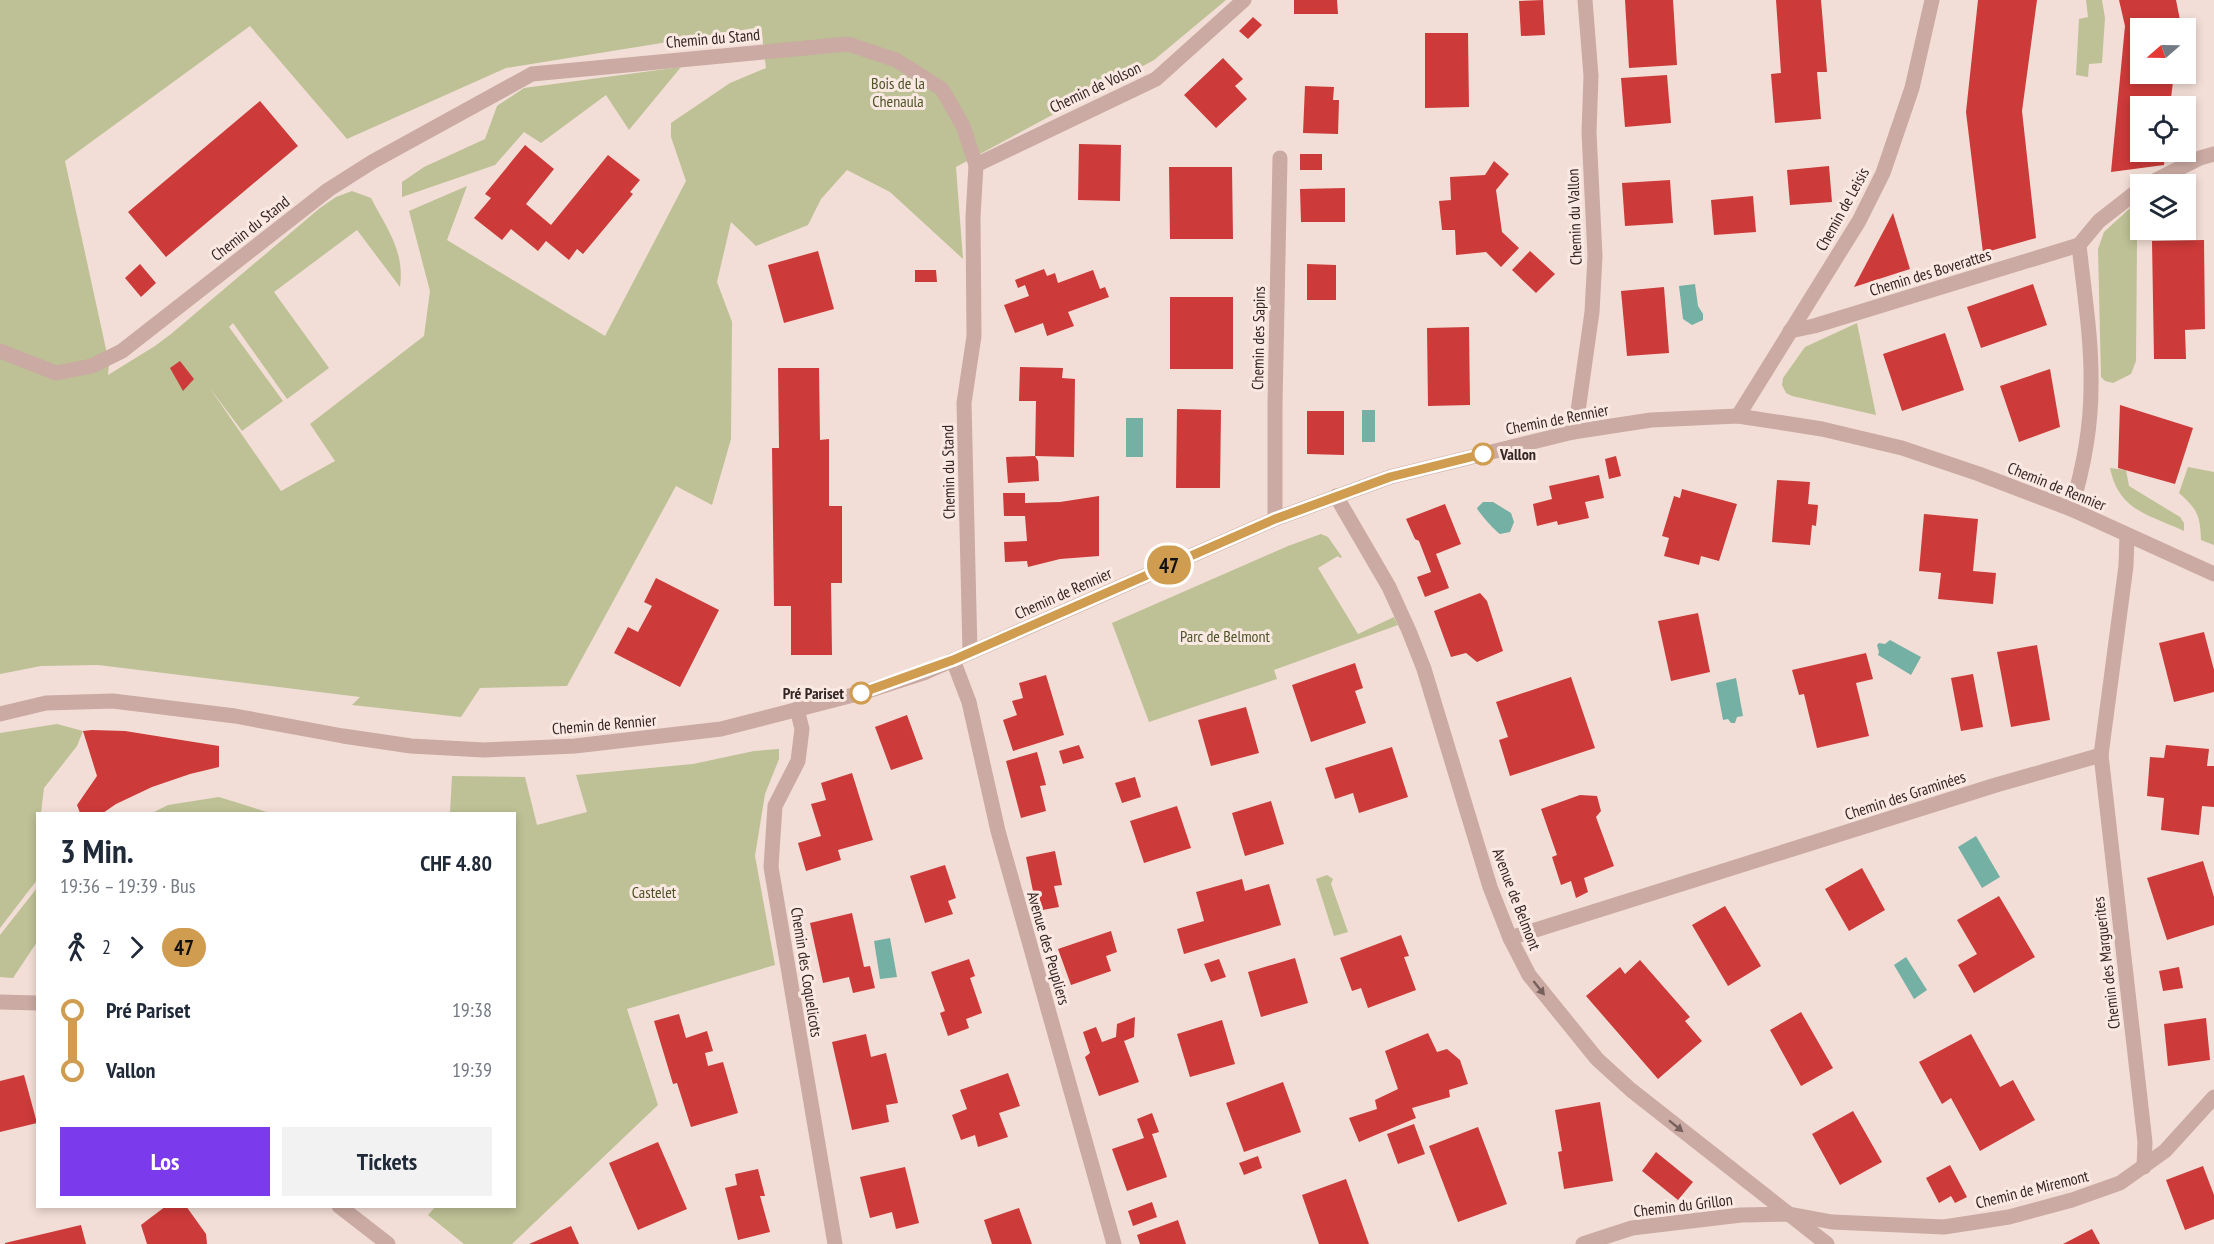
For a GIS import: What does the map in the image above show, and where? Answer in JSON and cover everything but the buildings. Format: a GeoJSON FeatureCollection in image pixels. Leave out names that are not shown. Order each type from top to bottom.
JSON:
{"type":"FeatureCollection","features":[{"type":"Feature","properties":{"kind":"street","name":"Chemin de Volson"},"geometry":{"type":"LineString","coordinates":[[976,165],[1156,78],[1244,0]]}},
{"type":"Feature","properties":{"kind":"street","name":"Chemin du Vallon"},"geometry":{"type":"LineString","coordinates":[[1573,432],[1592,312],[1595,256],[1589,132],[1591,76],[1586,0]]}},
{"type":"Feature","properties":{"kind":"street","name":"Chemin de Leisis"},"geometry":{"type":"LineString","coordinates":[[1738,417],[1859,221],[1883,173],[1912,88],[1932,0]]}},
{"type":"Feature","properties":{"kind":"street","name":"Chemin du Stand"},"geometry":{"type":"LineString","coordinates":[[0,351],[56,373],[92,366],[122,351],[328,190],[372,162],[532,74],[848,44],[896,60],[942,89],[963,126],[976,165],[973,217],[974,336],[964,403],[970,652]]}},
{"type":"Feature","properties":{"kind":"street"},"geometry":{"type":"LineString","coordinates":[[2168,174],[2200,158],[2214,154]]}},
{"type":"Feature","properties":{"kind":"street","name":"Chemin des Sapins"},"geometry":{"type":"LineString","coordinates":[[1275,519],[1275,404],[1281,158]]}},
{"type":"Feature","properties":{"kind":"street"},"geometry":{"type":"LineString","coordinates":[[2071,509],[2088,438],[2091,390],[2079,245],[2099,221],[2130,197]]}},
{"type":"Feature","properties":{"kind":"street","name":"Chemin des Boverattes"},"geometry":{"type":"LineString","coordinates":[[1790,331],[1814,326],[2079,245]]}},
{"type":"Feature","properties":{"kind":"street","name":"Chemin de Rennier"},"geometry":{"type":"LineString","coordinates":[[0,714],[46,704],[113,701],[235,716],[411,746],[483,750],[575,746],[721,729],[861,693],[953,660],[1275,519],[1336,496],[1427,467],[1573,432],[1651,420],[1738,417],[1822,429],[1902,448],[2071,509],[2214,574]]}},
{"type":"Feature","properties":{"kind":"street","name":"Avenue de Belmont"},"geometry":{"type":"LineString","coordinates":[[1336,496],[1389,586],[1409,631],[1424,669],[1490,887],[1509,938],[1529,975],[1597,1059],[1631,1090],[1827,1244]]}},
{"type":"Feature","properties":{"kind":"street"},"geometry":{"type":"LineString","coordinates":[[2101,755],[2126,566],[2127,535]]}},
{"type":"Feature","properties":{"kind":"street","name":"Avenue des Peupliers"},"geometry":{"type":"LineString","coordinates":[[953,660],[969,702],[998,831],[1114,1244]]}},
{"type":"Feature","properties":{"kind":"street","name":"Chemin des Coquelicots"},"geometry":{"type":"LineString","coordinates":[[797,709],[802,729],[798,761],[775,806],[771,867],[835,1244]]}},
{"type":"Feature","properties":{"kind":"street","name":"Chemin des Graminées"},"geometry":{"type":"LineString","coordinates":[[1509,938],[1996,785],[2101,755]]}},
{"type":"Feature","properties":{"kind":"street","name":"Chemin des Marguerites"},"geometry":{"type":"LineString","coordinates":[[2101,755],[2145,1142],[2144,1167]]}},
{"type":"Feature","properties":{"kind":"street"},"geometry":{"type":"LineString","coordinates":[[0,1002],[36,1003]]}},
{"type":"Feature","properties":{"kind":"street","name":"Chemin de Miremont"},"geometry":{"type":"LineString","coordinates":[[1789,1214],[1832,1222],[1944,1227],[2009,1217],[2072,1200],[2120,1183],[2144,1167],[2165,1151],[2214,1097]]}},
{"type":"Feature","properties":{"kind":"street"},"geometry":{"type":"LineString","coordinates":[[342,1208],[388,1244]]}},
{"type":"Feature","properties":{"kind":"street","name":"Chemin du Grillon"},"geometry":{"type":"LineString","coordinates":[[1583,1244],[1632,1228],[1741,1215],[1789,1214]]}},
{"type":"Feature","properties":{"kind":"green space","name":"Bois de la Chenaula"},"geometry":{"type":"Polygon","coordinates":[[[0,0],[1226,0],[1154,60],[956,167],[963,259],[890,192],[847,170],[821,199],[808,225],[756,246],[731,222],[717,282],[732,322],[731,439],[712,505],[676,486],[567,686],[480,688],[461,717],[352,705],[360,697],[98,665],[41,666],[0,674],[0,0]],[[250,26],[65,161],[109,363],[108,375],[171,334],[336,197],[352,191],[371,198],[389,230],[397,251],[401,274],[400,287],[357,230],[274,292],[329,368],[287,399],[233,323],[229,327],[283,401],[242,431],[209,387],[281,491],[335,461],[310,424],[424,336],[430,291],[409,211],[467,186],[447,240],[605,336],[686,181],[671,137],[671,123],[730,83],[766,68],[761,27],[506,68],[347,139],[250,26]]]}},
{"type":"Feature","properties":{"kind":"green space"},"geometry":{"type":"Polygon","coordinates":[[[2086,0],[2102,0],[2105,18],[2102,63],[2089,64],[2088,77],[2076,75],[2079,19],[2088,17],[2086,0]]]}},
{"type":"Feature","properties":{"kind":"green space"},"geometry":{"type":"Polygon","coordinates":[[[681,67],[629,130],[606,95],[541,143],[524,132],[495,165],[402,197],[402,182],[424,167],[485,139],[497,106],[524,88],[681,67]]]}},
{"type":"Feature","properties":{"kind":"green space"},"geometry":{"type":"Polygon","coordinates":[[[2130,208],[2130,240],[2137,240],[2136,361],[2131,374],[2113,383],[2101,377],[2098,249],[2104,232],[2130,208]]]}},
{"type":"Feature","properties":{"kind":"green space"},"geometry":{"type":"Polygon","coordinates":[[[1857,323],[1876,415],[1786,393],[1782,385],[1783,378],[1805,347],[1857,323]]]}},
{"type":"Feature","properties":{"kind":"green space"},"geometry":{"type":"Polygon","coordinates":[[[2188,467],[2214,472],[2214,545],[2201,540],[2197,514],[2179,493],[2188,467]]]}},
{"type":"Feature","properties":{"kind":"green space"},"geometry":{"type":"Polygon","coordinates":[[[2110,468],[2126,470],[2129,486],[2180,517],[2184,523],[2184,531],[2147,515],[2128,502],[2120,494],[2110,468]]]}},
{"type":"Feature","properties":{"kind":"green space","name":"Parc de Belmont"},"geometry":{"type":"Polygon","coordinates":[[[1321,534],[1328,537],[1342,557],[1338,556],[1318,568],[1358,634],[1394,617],[1398,625],[1274,670],[1277,679],[1149,722],[1112,623],[1288,546],[1321,534]]]}},
{"type":"Feature","properties":{"kind":"green space"},"geometry":{"type":"Polygon","coordinates":[[[57,724],[83,731],[77,746],[44,788],[41,812],[36,812],[36,881],[0,928],[0,733],[57,724]]]}},
{"type":"Feature","properties":{"kind":"green space","name":"Castelet"},"geometry":{"type":"Polygon","coordinates":[[[779,749],[779,759],[765,794],[755,856],[775,965],[627,1009],[658,1105],[512,1244],[464,1244],[428,1215],[434,1208],[516,1208],[516,812],[450,812],[452,776],[525,777],[537,825],[587,812],[576,775],[693,764],[754,751],[779,749]]]}},
{"type":"Feature","properties":{"kind":"green space"},"geometry":{"type":"Polygon","coordinates":[[[219,797],[267,812],[154,812],[168,805],[219,797]]]}},
{"type":"Feature","properties":{"kind":"green space"},"geometry":{"type":"Polygon","coordinates":[[[1327,875],[1333,879],[1331,884],[1348,932],[1334,936],[1316,879],[1327,875]]]}},
{"type":"Feature","properties":{"kind":"green space"},"geometry":{"type":"Polygon","coordinates":[[[36,889],[36,944],[13,978],[0,977],[0,935],[36,889]]]}},
{"type":"Feature","properties":{"kind":"water"},"geometry":{"type":"Polygon","coordinates":[[[1695,284],[1698,306],[1703,314],[1703,320],[1692,325],[1683,319],[1679,286],[1695,284]]]}},
{"type":"Feature","properties":{"kind":"water"},"geometry":{"type":"Polygon","coordinates":[[[1362,410],[1375,410],[1375,442],[1362,442],[1362,410]]]}},
{"type":"Feature","properties":{"kind":"water"},"geometry":{"type":"Polygon","coordinates":[[[1126,418],[1143,418],[1143,457],[1126,457],[1126,418]]]}},
{"type":"Feature","properties":{"kind":"water"},"geometry":{"type":"Polygon","coordinates":[[[1483,502],[1493,502],[1511,513],[1514,522],[1510,532],[1500,534],[1495,530],[1477,508],[1483,502]]]}},
{"type":"Feature","properties":{"kind":"water"},"geometry":{"type":"Polygon","coordinates":[[[1890,640],[1921,657],[1911,675],[1878,655],[1877,645],[1885,644],[1890,640]]]}},
{"type":"Feature","properties":{"kind":"water"},"geometry":{"type":"Polygon","coordinates":[[[1736,678],[1743,716],[1737,717],[1735,723],[1731,723],[1728,719],[1723,720],[1716,683],[1736,678]]]}},
{"type":"Feature","properties":{"kind":"water"},"geometry":{"type":"Polygon","coordinates":[[[1976,836],[2000,877],[1982,888],[1958,847],[1976,836]]]}},
{"type":"Feature","properties":{"kind":"water"},"geometry":{"type":"Polygon","coordinates":[[[890,938],[897,977],[880,979],[874,941],[890,938]]]}},
{"type":"Feature","properties":{"kind":"water"},"geometry":{"type":"Polygon","coordinates":[[[1906,957],[1927,990],[1914,999],[1894,965],[1906,957]]]}},
{"type":"Feature","properties":{"kind":"bus line","name":"47"},"geometry":{"type":"LineString","coordinates":[[861,693],[926,672],[1275,519],[1390,477],[1483,454]]}},
{"type":"Feature","properties":{"kind":"place","name":"Vallon"},"geometry":{"type":"Point","coordinates":[1483,454]}},
{"type":"Feature","properties":{"kind":"place","name":"Pré Pariset"},"geometry":{"type":"Point","coordinates":[861,693]}}]}
